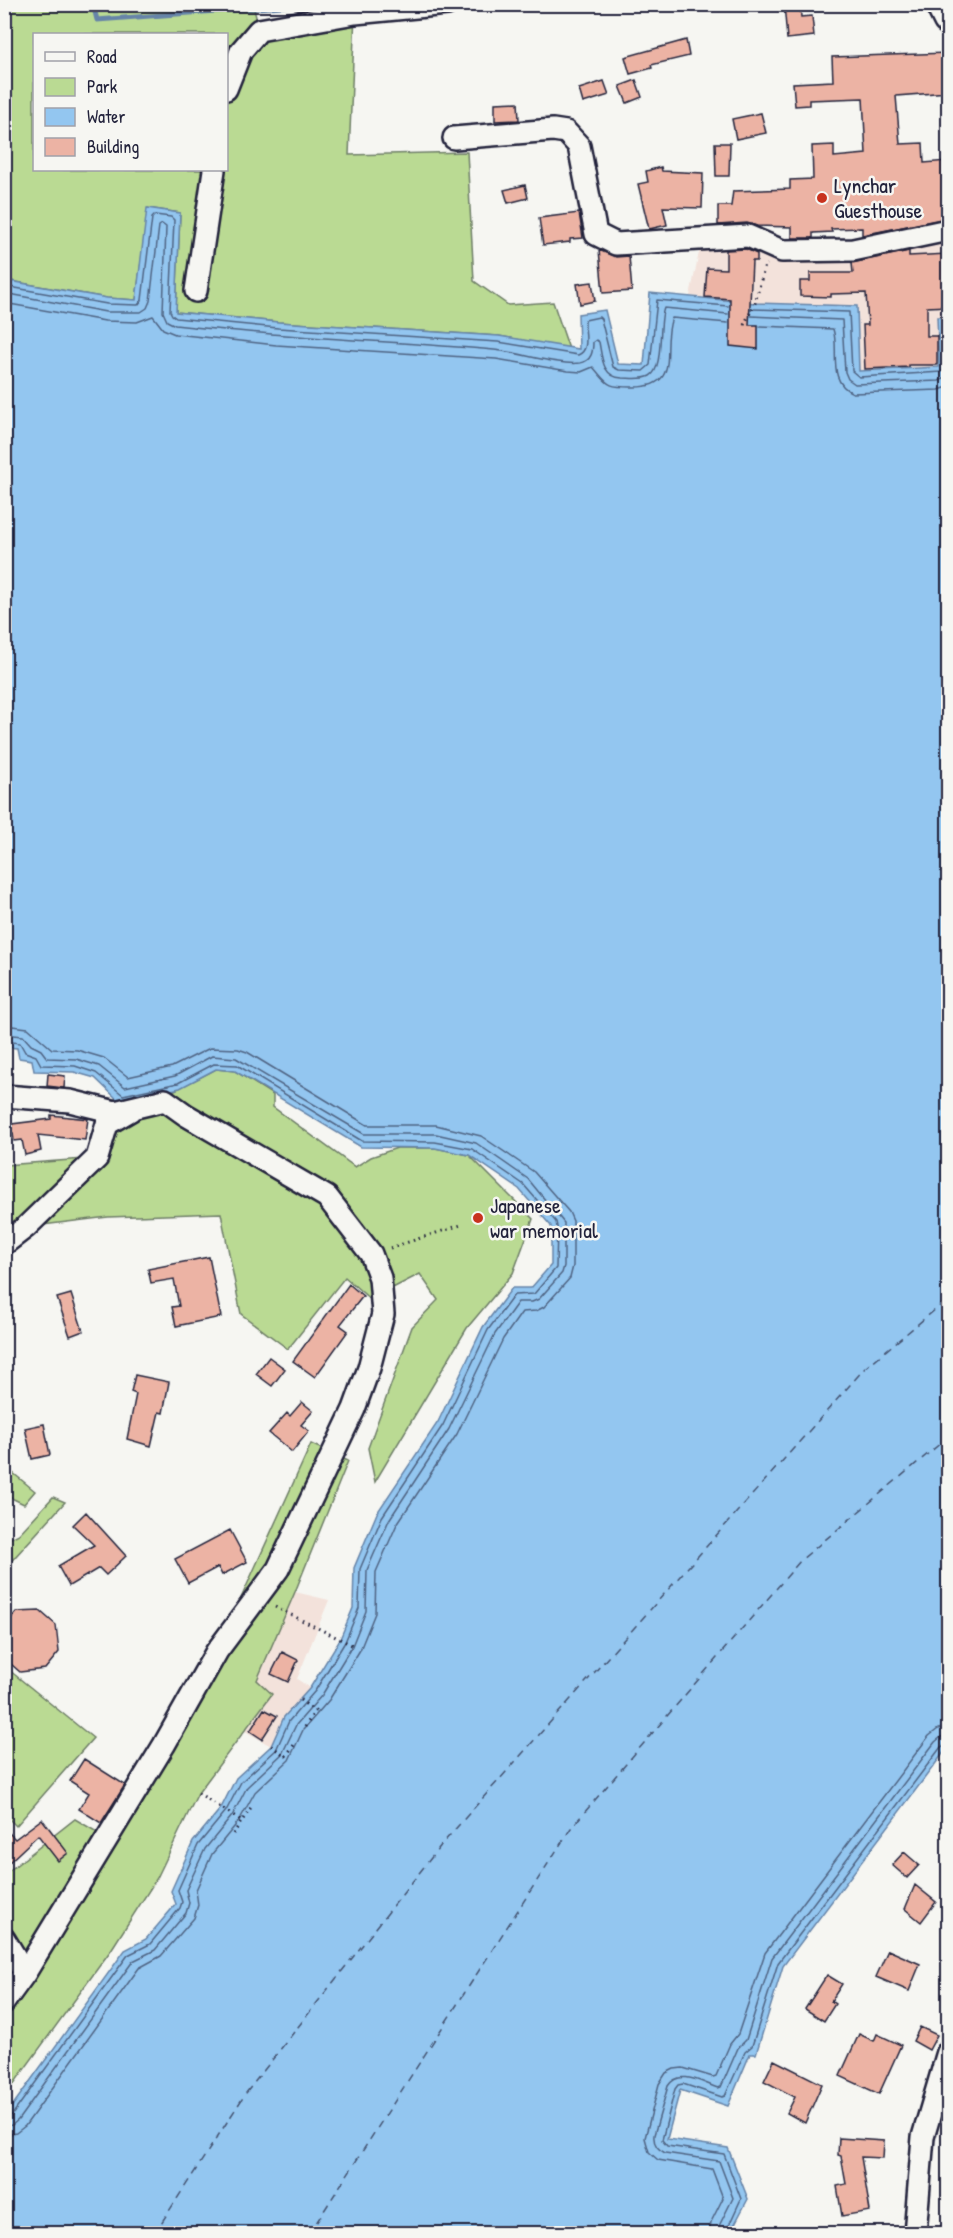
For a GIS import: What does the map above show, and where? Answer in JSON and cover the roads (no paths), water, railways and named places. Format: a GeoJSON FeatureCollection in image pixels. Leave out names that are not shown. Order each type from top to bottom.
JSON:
{"type":"FeatureCollection","features":[{"type":"Feature","properties":{"kind":"street"},"geometry":{"type":"LineString","coordinates":[[228,84],[241,51],[259,30],[355,13],[447,4]]}},
{"type":"Feature","properties":{"kind":"street"},"geometry":{"type":"LineString","coordinates":[[936,4],[945,22],[948,23]]}},
{"type":"Feature","properties":{"kind":"street"},"geometry":{"type":"LineString","coordinates":[[454,138],[553,130],[566,132],[579,146],[596,234],[616,244],[748,236],[782,251],[852,250],[948,230]]}},
{"type":"Feature","properties":{"kind":"street"},"geometry":{"type":"LineString","coordinates":[[196,291],[214,171]]}},
{"type":"Feature","properties":{"kind":"street"},"geometry":{"type":"LineString","coordinates":[[4,1096],[70,1101],[115,1112],[165,1100],[186,1115],[327,1197],[371,1254],[380,1278],[382,1314],[369,1368],[354,1409],[278,1569],[217,1651],[164,1745],[25,1973],[4,2002]]}},
{"type":"Feature","properties":{"kind":"street"},"geometry":{"type":"LineString","coordinates":[[4,1244],[26,1227],[97,1158],[107,1124],[139,1105]]}},
{"type":"Feature","properties":{"kind":"street"},"geometry":{"type":"LineString","coordinates":[[4,1939],[25,1973]]}},
{"type":"Feature","properties":{"kind":"street"},"geometry":{"type":"LineString","coordinates":[[915,2234],[922,2137],[948,2052]]}},
{"type":"Feature","properties":{"kind":"water"},"geometry":{"type":"Polygon","coordinates":[[[147,208],[180,213],[176,312],[278,322],[499,336],[579,349],[578,314],[605,310],[618,364],[644,365],[650,293],[755,303],[857,306],[859,371],[939,367],[937,317],[948,317],[948,1747],[783,1966],[756,2054],[750,2054],[728,2106],[680,2090],[667,2139],[728,2148],[748,2199],[730,2233],[5,2233],[5,2116],[125,1950],[146,1939],[176,1904],[171,1891],[193,1842],[221,1808],[236,1778],[271,1746],[284,1717],[310,1688],[340,1639],[353,1608],[354,1568],[377,1513],[438,1422],[483,1327],[512,1288],[531,1288],[551,1265],[551,1226],[519,1189],[469,1155],[435,1148],[361,1147],[235,1071],[216,1069],[180,1088],[120,1102],[95,1078],[74,1072],[34,1071],[32,1060],[19,1058],[17,1048],[5,1047],[5,1066],[4,280],[107,298],[136,300],[147,208]]]}},
{"type":"Feature","properties":{"kind":"waterway"},"geometry":{"type":"LineString","coordinates":[[93,4],[97,20],[308,4]]}},
{"type":"Feature","properties":{"kind":"place","name":"Lynchar Guesthouse"},"geometry":{"type":"Point","coordinates":[822,198]}},
{"type":"Feature","properties":{"kind":"place","name":"Japanese war memorial"},"geometry":{"type":"Point","coordinates":[478,1218]}}]}
